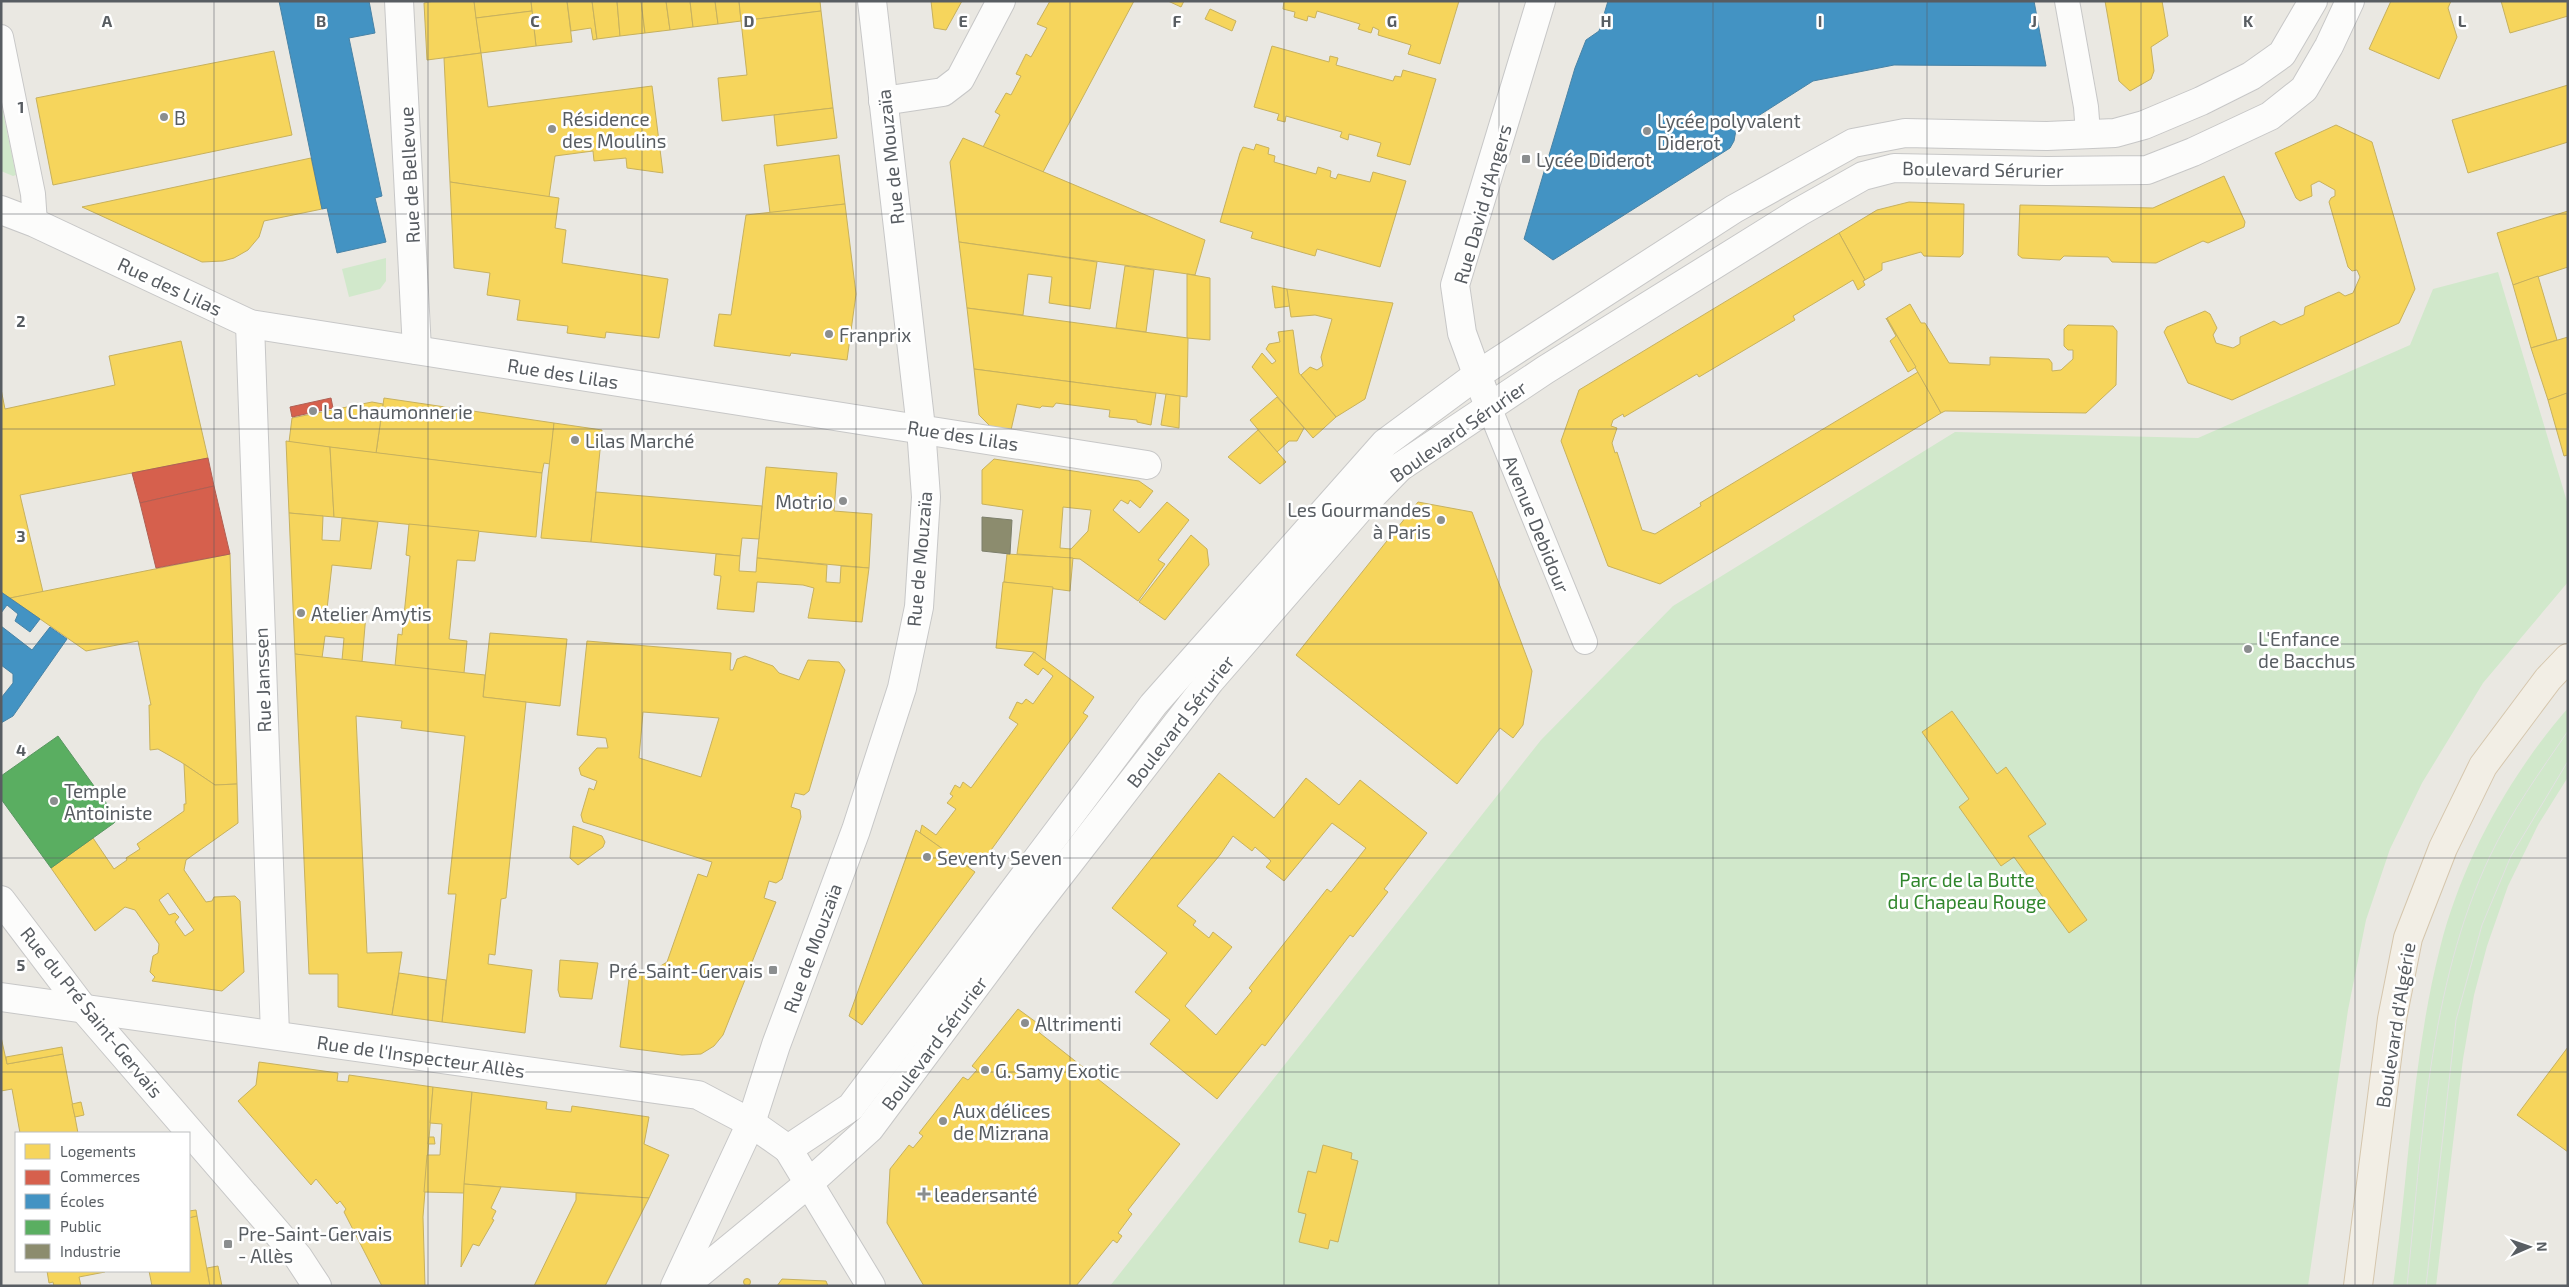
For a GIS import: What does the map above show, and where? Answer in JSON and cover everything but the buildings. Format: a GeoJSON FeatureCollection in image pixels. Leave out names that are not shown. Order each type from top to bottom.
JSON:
{"type":"FeatureCollection","features":[{"type":"Feature","properties":{"kind":"main road","name":"Boulevard d'Algérie"},"geometry":{"type":"LineString","coordinates":[[2358,1286],[2392,1019],[2408,938],[2442,848],[2483,766],[2548,679],[2568,658]]}},
{"type":"Feature","properties":{"kind":"street","name":"Rue de Bellevue"},"geometry":{"type":"LineString","coordinates":[[399,1],[417,316],[416,350]]}},
{"type":"Feature","properties":{"kind":"street","name":"Rue de Mouzaïa"},"geometry":{"type":"LineString","coordinates":[[750,1124],[776,1045],[856,830],[902,688],[919,607],[926,497],[921,428],[872,1]]}},
{"type":"Feature","properties":{"kind":"street"},"geometry":{"type":"LineString","coordinates":[[884,101],[943,92],[960,79],[1002,1]]}},
{"type":"Feature","properties":{"kind":"street","name":"Rue David d'Angers"},"geometry":{"type":"LineString","coordinates":[[1489,407],[1462,333],[1455,285],[1541,1]]}},
{"type":"Feature","properties":{"kind":"street"},"geometry":{"type":"LineString","coordinates":[[2067,1],[2086,107],[2088,133]]}},
{"type":"Feature","properties":{"kind":"street","name":"Boulevard Sérurier"},"geometry":{"type":"LineString","coordinates":[[788,1149],[851,1107],[1153,705],[1385,443],[1477,375],[1734,209],[1852,143],[1905,132],[2047,136],[2116,133],[2144,125],[2201,101],[2251,76],[2282,54],[2313,1]]}},
{"type":"Feature","properties":{"kind":"street","name":"Boulevard Sérurier"},"geometry":{"type":"LineString","coordinates":[[684,1286],[809,1183],[870,1128],[1018,929],[1210,680],[1362,506],[1400,467],[1489,407],[1798,212],[1863,176],[1894,168],[2047,171],[2147,170],[2193,152],[2270,116],[2304,89],[2329,46],[2350,1]]}},
{"type":"Feature","properties":{"kind":"street"},"geometry":{"type":"LineString","coordinates":[[1,37],[33,194],[35,223]]}},
{"type":"Feature","properties":{"kind":"street","name":"Rue des Lilas"},"geometry":{"type":"LineString","coordinates":[[1,210],[35,223],[250,324],[1147,465]]}},
{"type":"Feature","properties":{"kind":"street","name":"Rue Janssen"},"geometry":{"type":"LineString","coordinates":[[250,324],[275,1035]]}},
{"type":"Feature","properties":{"kind":"street","name":"Avenue Debidour"},"geometry":{"type":"LineString","coordinates":[[1489,407],[1586,642]]}},
{"type":"Feature","properties":{"kind":"street","name":"Rue du Pré Saint-Gervais"},"geometry":{"type":"LineString","coordinates":[[1,900],[83,1008],[298,1256],[316,1286]]}},
{"type":"Feature","properties":{"kind":"street","name":"Rue de l'Inspecteur Allès"},"geometry":{"type":"LineString","coordinates":[[1,997],[698,1094],[750,1124],[788,1149],[871,1286]]}},
{"type":"Feature","properties":{"kind":"street"},"geometry":{"type":"LineString","coordinates":[[675,1286],[750,1124]]}},
{"type":"Feature","properties":{"kind":"green space"},"geometry":{"type":"Polygon","coordinates":[[[1,103],[16,175],[13,176],[1,171],[1,103]]]}},
{"type":"Feature","properties":{"kind":"green space"},"geometry":{"type":"Polygon","coordinates":[[[386,258],[386,281],[380,289],[349,297],[342,269],[386,258]]]}},
{"type":"Feature","properties":{"kind":"green space","name":"Parc de la Butte du Chapeau Rouge"},"geometry":{"type":"Polygon","coordinates":[[[2498,272],[2568,505],[2568,582],[2483,683],[2422,783],[2390,849],[2366,920],[2348,1010],[2308,1286],[1110,1286],[1541,740],[1673,606],[1955,432],[2198,438],[2410,345],[2433,289],[2498,272]]]}},
{"type":"Feature","properties":{"kind":"green space"},"geometry":{"type":"Polygon","coordinates":[[[2568,708],[2568,777],[2538,825],[2508,886],[2487,946],[2474,995],[2463,1059],[2436,1286],[2393,1286],[2423,1031],[2440,948],[2449,915],[2475,852],[2507,791],[2546,734],[2568,708]]]}},
{"type":"Feature","properties":{"kind":"tram line"},"geometry":{"type":"LineString","coordinates":[[2407,1286],[2431,1067],[2440,1012],[2453,958],[2469,906],[2498,840],[2526,792],[2568,731]]}},
{"type":"Feature","properties":{"kind":"tram line"},"geometry":{"type":"LineString","coordinates":[[2426,1286],[2456,1020],[2482,925],[2511,856],[2568,761]]}},
{"type":"Feature","properties":{"kind":"place","name":"B"},"geometry":{"type":"Point","coordinates":[164,117]}},
{"type":"Feature","properties":{"kind":"place","name":"Résidence des Moulins"},"geometry":{"type":"Point","coordinates":[552,129]}},
{"type":"Feature","properties":{"kind":"place","name":"Lycée polyvalent Diderot"},"geometry":{"type":"Point","coordinates":[1647,131]}},
{"type":"Feature","properties":{"kind":"place","name":"Lycée Diderot"},"geometry":{"type":"Point","coordinates":[1526,159]}},
{"type":"Feature","properties":{"kind":"place","name":"Franprix"},"geometry":{"type":"Point","coordinates":[829,334]}},
{"type":"Feature","properties":{"kind":"place","name":"La Chaumonnerie"},"geometry":{"type":"Point","coordinates":[313,411]}},
{"type":"Feature","properties":{"kind":"place","name":"Lilas Marché"},"geometry":{"type":"Point","coordinates":[575,440]}},
{"type":"Feature","properties":{"kind":"place","name":"Motrio"},"geometry":{"type":"Point","coordinates":[843,501]}},
{"type":"Feature","properties":{"kind":"place","name":"Les Gourmandes à Paris"},"geometry":{"type":"Point","coordinates":[1441,520]}},
{"type":"Feature","properties":{"kind":"place","name":"Atelier Amytis"},"geometry":{"type":"Point","coordinates":[301,613]}},
{"type":"Feature","properties":{"kind":"place","name":"L'Enfance de Bacchus"},"geometry":{"type":"Point","coordinates":[2248,649]}},
{"type":"Feature","properties":{"kind":"place","name":"Temple Antoiniste"},"geometry":{"type":"Point","coordinates":[54,801]}},
{"type":"Feature","properties":{"kind":"place","name":"Seventy Seven"},"geometry":{"type":"Point","coordinates":[927,857]}},
{"type":"Feature","properties":{"kind":"place","name":"Pré-Saint-Gervais"},"geometry":{"type":"Point","coordinates":[773,970]}},
{"type":"Feature","properties":{"kind":"place","name":"Altrimenti"},"geometry":{"type":"Point","coordinates":[1025,1023]}},
{"type":"Feature","properties":{"kind":"place","name":"G. Samy Exotic"},"geometry":{"type":"Point","coordinates":[985,1070]}},
{"type":"Feature","properties":{"kind":"place","name":"Aux délices de Mizrana"},"geometry":{"type":"Point","coordinates":[943,1121]}},
{"type":"Feature","properties":{"kind":"place","name":"leadersanté"},"geometry":{"type":"Point","coordinates":[924,1194]}},
{"type":"Feature","properties":{"kind":"place","name":"Pre-Saint-Gervais - Allès"},"geometry":{"type":"Point","coordinates":[228,1244]}}]}
